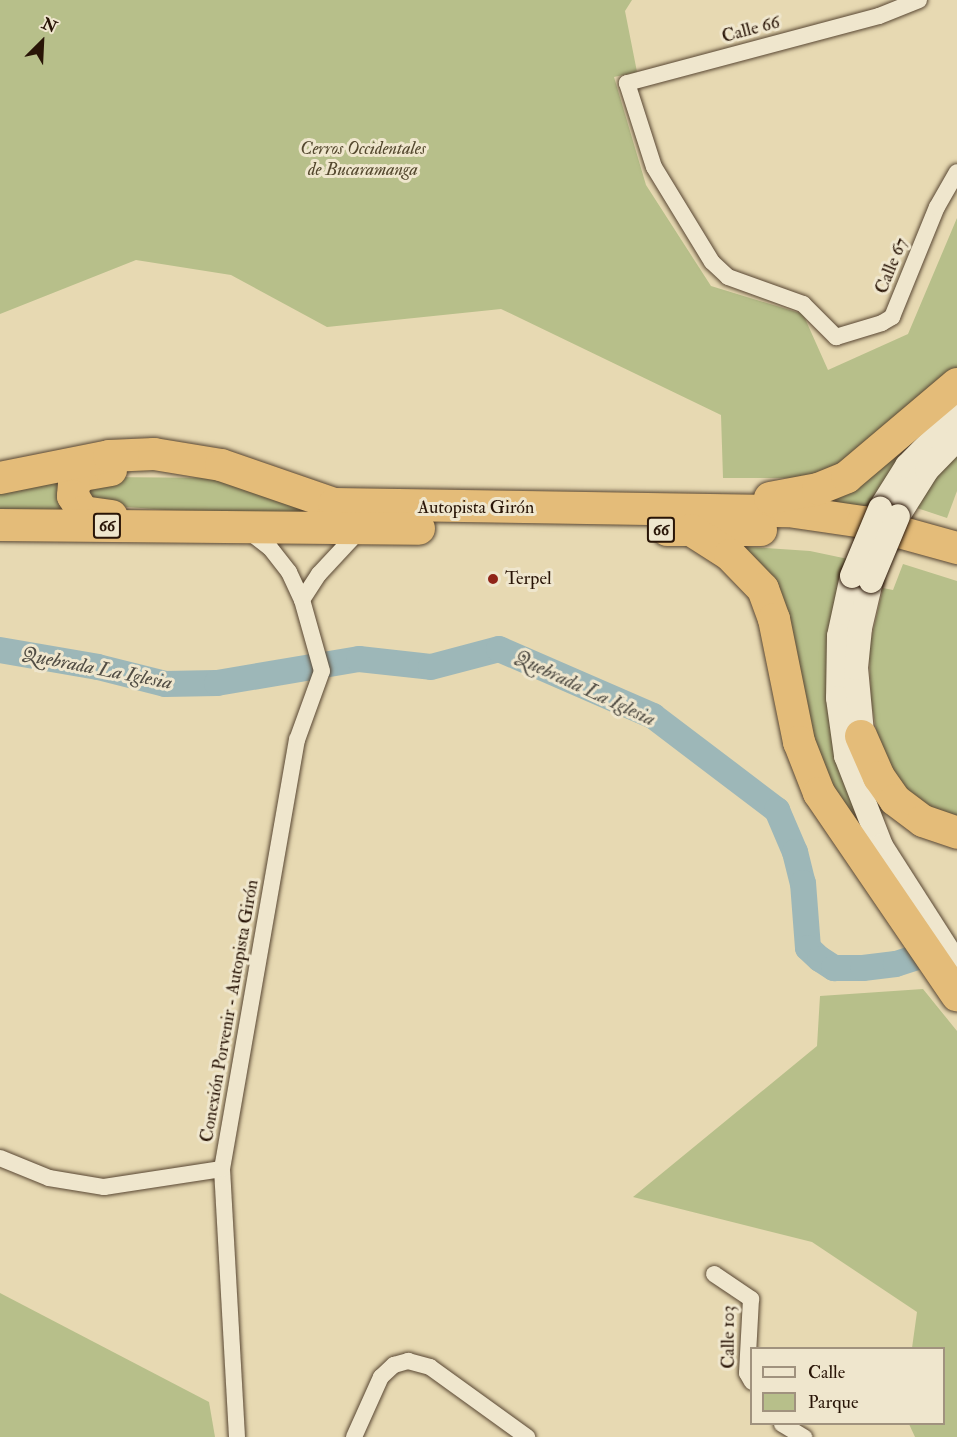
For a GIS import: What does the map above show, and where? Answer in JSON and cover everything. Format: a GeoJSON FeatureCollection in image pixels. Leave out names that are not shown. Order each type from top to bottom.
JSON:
{"type":"FeatureCollection","features":[{"type":"Feature","properties":{"kind":"highway"},"geometry":{"type":"LineString","coordinates":[[716,508],[833,484],[858,469],[957,384]]}},
{"type":"Feature","properties":{"kind":"highway","name":"Autopista Girón"},"geometry":{"type":"LineString","coordinates":[[0,478],[108,456],[165,454],[221,465],[334,504],[394,508],[716,508],[828,515],[957,548]]}},
{"type":"Feature","properties":{"kind":"highway"},"geometry":{"type":"LineString","coordinates":[[214,528],[191,521],[90,515],[78,507],[73,490],[78,478],[88,473],[140,467],[203,470],[221,465]]}},
{"type":"Feature","properties":{"kind":"highway","name":"Autopista Girón"},"geometry":{"type":"LineString","coordinates":[[0,525],[246,529],[691,530],[831,534],[957,567]]}},
{"type":"Feature","properties":{"kind":"highway"},"geometry":{"type":"LineString","coordinates":[[691,530],[729,555],[763,589],[771,606],[793,716],[808,769],[834,820],[939,931],[953,980]]}},
{"type":"Feature","properties":{"kind":"highway"},"geometry":{"type":"LineString","coordinates":[[861,736],[895,800],[923,821],[957,833]]}},
{"type":"Feature","properties":{"kind":"main road"},"geometry":{"type":"LineString","coordinates":[[939,931],[881,846],[846,756],[839,708],[838,656],[842,617],[862,579],[907,466],[957,415]]}},
{"type":"Feature","properties":{"kind":"main road"},"geometry":{"type":"LineString","coordinates":[[889,513],[957,439]]}},
{"type":"Feature","properties":{"kind":"main road"},"geometry":{"type":"LineString","coordinates":[[862,579],[857,651],[861,736],[886,823],[939,931]]}},
{"type":"Feature","properties":{"kind":"street","name":"Calle 66"},"geometry":{"type":"LineString","coordinates":[[831,335],[803,304],[728,277],[712,262],[654,167],[627,83],[879,15],[919,0]]}},
{"type":"Feature","properties":{"kind":"street","name":"Calle 67"},"geometry":{"type":"LineString","coordinates":[[831,335],[840,338],[892,316],[937,207],[957,172]]}},
{"type":"Feature","properties":{"kind":"street","name":"Conexión Porvenir - Autopista Girón"},"geometry":{"type":"LineString","coordinates":[[237,1437],[222,1169],[297,740],[322,671],[302,600],[289,572],[270,548],[246,529]]}},
{"type":"Feature","properties":{"kind":"street"},"geometry":{"type":"LineString","coordinates":[[302,600],[319,574],[361,529]]}},
{"type":"Feature","properties":{"kind":"street"},"geometry":{"type":"LineString","coordinates":[[0,1158],[49,1178],[104,1187],[222,1169]]}},
{"type":"Feature","properties":{"kind":"street","name":"Calle 103"},"geometry":{"type":"LineString","coordinates":[[714,1274],[751,1299],[747,1373],[750,1378]]}},
{"type":"Feature","properties":{"kind":"street"},"geometry":{"type":"LineString","coordinates":[[354,1437],[381,1377],[394,1365],[408,1361],[430,1367],[527,1437]]}},
{"type":"Feature","properties":{"kind":"street"},"geometry":{"type":"LineString","coordinates":[[784,1425],[804,1437]]}},
{"type":"Feature","properties":{"kind":"green space","name":"Cerros Occidentales de Bucaramanga"},"geometry":{"type":"Polygon","coordinates":[[[0,0],[632,0],[625,11],[637,72],[614,77],[646,185],[711,286],[803,314],[828,370],[908,334],[957,218],[957,371],[843,463],[806,478],[723,478],[721,415],[501,309],[327,327],[231,275],[136,260],[0,314],[0,0]]]}},
{"type":"Feature","properties":{"kind":"green space"},"geometry":{"type":"Polygon","coordinates":[[[953,399],[867,510],[820,502],[953,399]]]}},
{"type":"Feature","properties":{"kind":"green space"},"geometry":{"type":"Polygon","coordinates":[[[957,453],[957,491],[947,518],[917,508],[930,484],[957,453]]]}},
{"type":"Feature","properties":{"kind":"green space"},"geometry":{"type":"Polygon","coordinates":[[[66,472],[78,514],[0,513],[0,492],[66,472]]]}},
{"type":"Feature","properties":{"kind":"green space"},"geometry":{"type":"Polygon","coordinates":[[[101,477],[224,478],[345,512],[282,519],[89,504],[84,484],[101,477]]]}},
{"type":"Feature","properties":{"kind":"green space"},"geometry":{"type":"Polygon","coordinates":[[[734,546],[810,551],[848,559],[843,773],[855,813],[881,861],[824,787],[734,546]]]}},
{"type":"Feature","properties":{"kind":"green space"},"geometry":{"type":"Polygon","coordinates":[[[903,564],[957,581],[957,821],[944,819],[898,787],[880,752],[871,700],[869,648],[883,588],[893,590],[903,564]]]}},
{"type":"Feature","properties":{"kind":"green space"},"geometry":{"type":"Polygon","coordinates":[[[923,989],[957,1031],[957,1437],[915,1437],[909,1425],[945,1425],[945,1347],[912,1347],[917,1312],[812,1242],[633,1197],[817,1046],[820,996],[923,989]]]}},
{"type":"Feature","properties":{"kind":"green space"},"geometry":{"type":"Polygon","coordinates":[[[0,1293],[209,1402],[215,1437],[0,1437],[0,1293]]]}},
{"type":"Feature","properties":{"kind":"waterway","name":"Quebrada La Iglesia"},"geometry":{"type":"LineString","coordinates":[[0,650],[98,667],[165,684],[217,683],[359,659],[431,667],[499,649],[653,716],[777,810],[795,852],[803,883],[808,948],[820,959],[834,968],[863,968],[896,964],[945,948]]}},
{"type":"Feature","properties":{"kind":"place","name":"Terpel"},"geometry":{"type":"Point","coordinates":[493,579]}}]}
